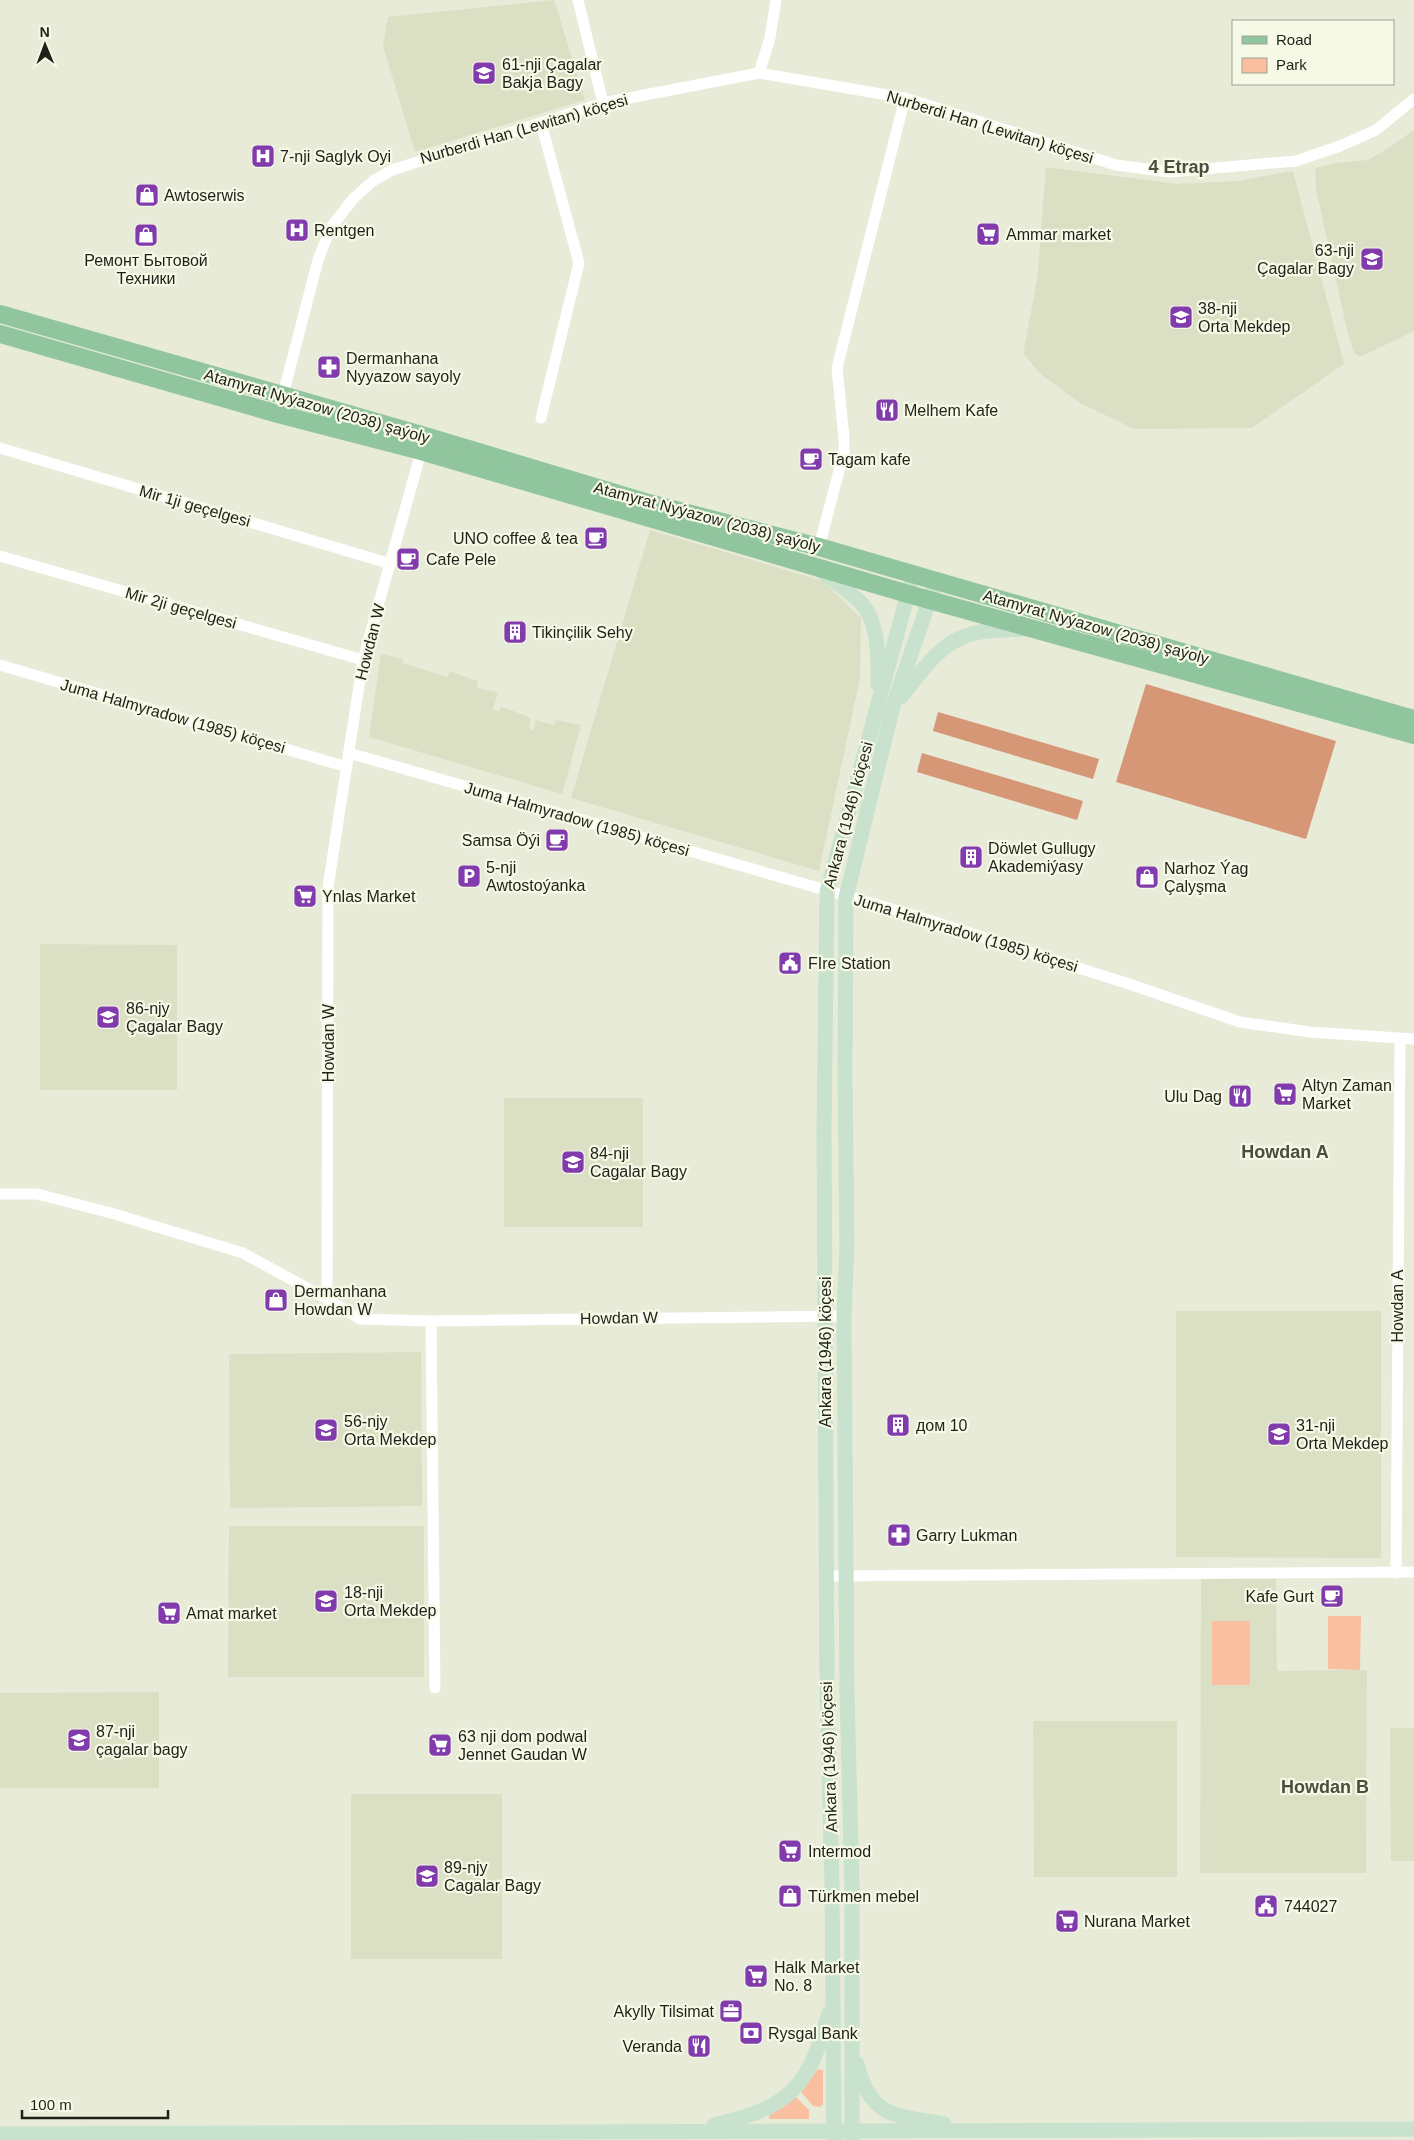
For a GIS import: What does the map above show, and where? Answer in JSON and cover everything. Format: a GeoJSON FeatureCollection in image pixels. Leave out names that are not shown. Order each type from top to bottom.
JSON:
{"type":"FeatureCollection","features":[{"type":"Feature","properties":{"kind":"main road","name":"Atamyrat Nyýazow (2038) şaýoly"},"geometry":{"type":"LineString","coordinates":[[0,314],[282,396],[423,444],[908,594],[1414,735]]}},
{"type":"Feature","properties":{"kind":"main road","name":"Atamyrat Nyýazow (2038) şaýoly"},"geometry":{"type":"LineString","coordinates":[[0,334],[278,414],[423,444],[819,547],[1414,719]]}},
{"type":"Feature","properties":{"kind":"main road"},"geometry":{"type":"LineString","coordinates":[[815,565],[866,610],[874,628],[878,653],[878,702]]}},
{"type":"Feature","properties":{"kind":"main road","name":"Ankara (1946) köçesi"},"geometry":{"type":"LineString","coordinates":[[834,2135],[834,1994],[826,1576],[824,1075],[827,892],[913,575]]}},
{"type":"Feature","properties":{"kind":"main road","name":"Ankara (1946) köçesi"},"geometry":{"type":"LineString","coordinates":[[852,2135],[844,1316],[847,1246],[845,1084],[846,897],[894,706],[936,581]]}},
{"type":"Feature","properties":{"kind":"main road"},"geometry":{"type":"LineString","coordinates":[[894,706],[940,650],[953,641],[980,632],[1032,629]]}},
{"type":"Feature","properties":{"kind":"main road"},"geometry":{"type":"LineString","coordinates":[[688,2131],[753,2114],[774,2105],[786,2097],[804,2076],[815,2059],[834,1994]]}},
{"type":"Feature","properties":{"kind":"main road"},"geometry":{"type":"LineString","coordinates":[[852,2048],[865,2090],[887,2112],[899,2117],[987,2132]]}},
{"type":"Feature","properties":{"kind":"main road"},"geometry":{"type":"LineString","coordinates":[[0,2134],[688,2131],[834,2135],[987,2132],[1344,2135],[1414,2130]]}},
{"type":"Feature","properties":{"kind":"street"},"geometry":{"type":"LineString","coordinates":[[578,0],[603,103]]}},
{"type":"Feature","properties":{"kind":"street"},"geometry":{"type":"LineString","coordinates":[[759,73],[770,38],[776,0]]}},
{"type":"Feature","properties":{"kind":"street","name":"Nurberdi Han (Lewitan) köçesi"},"geometry":{"type":"LineString","coordinates":[[278,414],[318,260],[330,227],[354,198],[373,180],[392,170],[603,103],[759,73],[905,98],[1116,165],[1170,172],[1296,161],[1340,146],[1376,130],[1414,99]]}},
{"type":"Feature","properties":{"kind":"street"},"geometry":{"type":"LineString","coordinates":[[819,547],[844,452],[837,368],[905,98]]}},
{"type":"Feature","properties":{"kind":"street"},"geometry":{"type":"LineString","coordinates":[[540,418],[579,264],[542,123]]}},
{"type":"Feature","properties":{"kind":"street","name":"Howdan W"},"geometry":{"type":"LineString","coordinates":[[423,444],[363,660],[328,887],[327,1299],[360,1320],[431,1321],[844,1316]]}},
{"type":"Feature","properties":{"kind":"street","name":"Mir 1ji geçelgesi"},"geometry":{"type":"LineString","coordinates":[[0,448],[391,564]]}},
{"type":"Feature","properties":{"kind":"street","name":"Mir 2ji geçelgesi"},"geometry":{"type":"LineString","coordinates":[[0,556],[363,660]]}},
{"type":"Feature","properties":{"kind":"street","name":"Juma Halmyradow (1985) köçesi"},"geometry":{"type":"LineString","coordinates":[[0,665],[347,767]]}},
{"type":"Feature","properties":{"kind":"street","name":"Juma Halmyradow (1985) köçesi"},"geometry":{"type":"LineString","coordinates":[[349,753],[846,897],[1065,963],[1240,1022],[1310,1032],[1414,1039]]}},
{"type":"Feature","properties":{"kind":"street","name":"Howdan A"},"geometry":{"type":"LineString","coordinates":[[1396,1573],[1400,1039]]}},
{"type":"Feature","properties":{"kind":"street"},"geometry":{"type":"LineString","coordinates":[[0,1194],[37,1194],[203,1240],[243,1253],[327,1299]]}},
{"type":"Feature","properties":{"kind":"street"},"geometry":{"type":"LineString","coordinates":[[431,1321],[435,1688]]}},
{"type":"Feature","properties":{"kind":"street"},"geometry":{"type":"LineString","coordinates":[[826,1576],[1414,1572]]}},
{"type":"Feature","properties":{"kind":"shaded area","name":"61-nji Çagalar Bakja Bagy"},"geometry":{"type":"Polygon","coordinates":[[[554,0],[585,100],[415,152],[383,46],[388,17],[554,0]]]}},
{"type":"Feature","properties":{"kind":"shaded area","name":"63-nji Çagalar Bagy"},"geometry":{"type":"Polygon","coordinates":[[[1414,130],[1414,331],[1360,357],[1354,353],[1347,330],[1316,189],[1315,168],[1335,163],[1368,160],[1414,130]]]}},
{"type":"Feature","properties":{"kind":"shaded area","name":"38-nji Orta Mekdep"},"geometry":{"type":"Polygon","coordinates":[[[1046,167],[1176,184],[1237,181],[1293,171],[1344,364],[1252,428],[1134,429],[1080,403],[1043,376],[1023,354],[1037,280],[1046,167]]]}},
{"type":"Feature","properties":{"kind":"shaded area"},"geometry":{"type":"Polygon","coordinates":[[[650,530],[823,581],[861,618],[860,678],[819,871],[571,798],[650,530]]]}},
{"type":"Feature","properties":{"kind":"shaded area"},"geometry":{"type":"Polygon","coordinates":[[[381,654],[403,659],[402,663],[448,677],[449,671],[477,681],[477,688],[498,692],[493,710],[500,711],[500,706],[531,718],[529,728],[533,731],[536,720],[554,725],[556,720],[581,725],[562,794],[369,737],[381,654]]]}},
{"type":"Feature","properties":{"kind":"shaded area"},"geometry":{"type":"Polygon","coordinates":[[[1146,684],[1336,741],[1306,839],[1116,782],[1146,684]]]}},
{"type":"Feature","properties":{"kind":"shaded area"},"geometry":{"type":"Polygon","coordinates":[[[938,712],[1099,759],[1093,779],[933,731],[938,712]]]}},
{"type":"Feature","properties":{"kind":"shaded area"},"geometry":{"type":"Polygon","coordinates":[[[922,753],[1083,801],[1077,820],[917,772],[922,753]]]}},
{"type":"Feature","properties":{"kind":"shaded area","name":"86-njy Çagalar Bagy"},"geometry":{"type":"Polygon","coordinates":[[[40,944],[177,945],[177,1090],[40,1090],[40,944]]]}},
{"type":"Feature","properties":{"kind":"shaded area","name":"84-nji Cagalar Bagy"},"geometry":{"type":"Polygon","coordinates":[[[504,1098],[643,1098],[643,1227],[504,1227],[504,1098]]]}},
{"type":"Feature","properties":{"kind":"shaded area","name":"31-nji Orta Mekdep"},"geometry":{"type":"Polygon","coordinates":[[[1176,1311],[1381,1311],[1381,1558],[1176,1557],[1176,1311]]]}},
{"type":"Feature","properties":{"kind":"shaded area","name":"56-njy Orta Mekdep"},"geometry":{"type":"Polygon","coordinates":[[[421,1352],[422,1506],[230,1508],[229,1354],[421,1352]]]}},
{"type":"Feature","properties":{"kind":"shaded area","name":"18-nji Orta Mekdep"},"geometry":{"type":"Polygon","coordinates":[[[229,1526],[424,1526],[424,1677],[228,1677],[229,1526]]]}},
{"type":"Feature","properties":{"kind":"shaded area"},"geometry":{"type":"Polygon","coordinates":[[[1201,1578],[1276,1578],[1277,1671],[1367,1670],[1366,1873],[1200,1873],[1201,1578]]]}},
{"type":"Feature","properties":{"kind":"shaded area","name":"87-nji çagalar bagy"},"geometry":{"type":"Polygon","coordinates":[[[159,1692],[159,1788],[0,1788],[0,1693],[159,1692]]]}},
{"type":"Feature","properties":{"kind":"shaded area"},"geometry":{"type":"Polygon","coordinates":[[[1033,1721],[1177,1721],[1177,1877],[1034,1877],[1033,1721]]]}},
{"type":"Feature","properties":{"kind":"shaded area"},"geometry":{"type":"Polygon","coordinates":[[[1390,1728],[1414,1728],[1414,1861],[1391,1861],[1390,1728]]]}},
{"type":"Feature","properties":{"kind":"shaded area","name":"89-njy Cagalar Bagy"},"geometry":{"type":"Polygon","coordinates":[[[351,1794],[502,1794],[502,1959],[351,1959],[351,1794]]]}},
{"type":"Feature","properties":{"kind":"green space"},"geometry":{"type":"Polygon","coordinates":[[[1328,1616],[1361,1616],[1360,1670],[1328,1669],[1328,1616]]]}},
{"type":"Feature","properties":{"kind":"green space"},"geometry":{"type":"Polygon","coordinates":[[[1212,1621],[1250,1621],[1250,1685],[1212,1685],[1212,1621]]]}},
{"type":"Feature","properties":{"kind":"green space"},"geometry":{"type":"Polygon","coordinates":[[[818,2069],[823,2070],[823,2104],[820,2107],[813,2106],[801,2092],[818,2069]]]}},
{"type":"Feature","properties":{"kind":"green space"},"geometry":{"type":"Polygon","coordinates":[[[796,2097],[809,2110],[809,2119],[769,2119],[769,2116],[796,2097]]]}},
{"type":"Feature","properties":{"kind":"place","name":"61-nji Çagalar Bakja Bagy"},"geometry":{"type":"Point","coordinates":[484,73]}},
{"type":"Feature","properties":{"kind":"place","name":"7-nji Saglyk Oyi"},"geometry":{"type":"Point","coordinates":[263,156]}},
{"type":"Feature","properties":{"kind":"place","name":"Awtoserwis"},"geometry":{"type":"Point","coordinates":[147,195]}},
{"type":"Feature","properties":{"kind":"place","name":"Rentgen"},"geometry":{"type":"Point","coordinates":[297,230]}},
{"type":"Feature","properties":{"kind":"place","name":"Ammar market"},"geometry":{"type":"Point","coordinates":[988,234]}},
{"type":"Feature","properties":{"kind":"place","name":"Ремонт Бытовой Техники"},"geometry":{"type":"Point","coordinates":[146,235]}},
{"type":"Feature","properties":{"kind":"place","name":"63-nji Çagalar Bagy"},"geometry":{"type":"Point","coordinates":[1372,259]}},
{"type":"Feature","properties":{"kind":"place","name":"38-nji Orta Mekdep"},"geometry":{"type":"Point","coordinates":[1181,317]}},
{"type":"Feature","properties":{"kind":"place","name":"Dermanhana Nyyazow sayoly"},"geometry":{"type":"Point","coordinates":[329,367]}},
{"type":"Feature","properties":{"kind":"place","name":"Melhem Kafe"},"geometry":{"type":"Point","coordinates":[887,410]}},
{"type":"Feature","properties":{"kind":"place","name":"Tagam kafe"},"geometry":{"type":"Point","coordinates":[811,459]}},
{"type":"Feature","properties":{"kind":"place","name":"UNO coffee & tea"},"geometry":{"type":"Point","coordinates":[596,538]}},
{"type":"Feature","properties":{"kind":"place","name":"Cafe Pele"},"geometry":{"type":"Point","coordinates":[408,559]}},
{"type":"Feature","properties":{"kind":"place","name":"Tikinçilik Sehy"},"geometry":{"type":"Point","coordinates":[515,632]}},
{"type":"Feature","properties":{"kind":"place","name":"Samsa Öýi"},"geometry":{"type":"Point","coordinates":[557,840]}},
{"type":"Feature","properties":{"kind":"place","name":"Döwlet Gullugy Akademiýasy"},"geometry":{"type":"Point","coordinates":[971,857]}},
{"type":"Feature","properties":{"kind":"place","name":"5-nji Awtostoýanka"},"geometry":{"type":"Point","coordinates":[469,876]}},
{"type":"Feature","properties":{"kind":"place","name":"Narhoz Ýag Çalyşma"},"geometry":{"type":"Point","coordinates":[1147,877]}},
{"type":"Feature","properties":{"kind":"place","name":"Ynlas Market"},"geometry":{"type":"Point","coordinates":[305,896]}},
{"type":"Feature","properties":{"kind":"place","name":"FIre Station"},"geometry":{"type":"Point","coordinates":[790,963]}},
{"type":"Feature","properties":{"kind":"place","name":"86-njy Çagalar Bagy"},"geometry":{"type":"Point","coordinates":[108,1017]}},
{"type":"Feature","properties":{"kind":"place","name":"Altyn Zaman Market"},"geometry":{"type":"Point","coordinates":[1285,1094]}},
{"type":"Feature","properties":{"kind":"place","name":"Ulu Dag"},"geometry":{"type":"Point","coordinates":[1240,1096]}},
{"type":"Feature","properties":{"kind":"place","name":"84-nji Cagalar Bagy"},"geometry":{"type":"Point","coordinates":[573,1162]}},
{"type":"Feature","properties":{"kind":"place","name":"Dermanhana Howdan W"},"geometry":{"type":"Point","coordinates":[276,1300]}},
{"type":"Feature","properties":{"kind":"place","name":"дом 10"},"geometry":{"type":"Point","coordinates":[898,1425]}},
{"type":"Feature","properties":{"kind":"place","name":"56-njy Orta Mekdep"},"geometry":{"type":"Point","coordinates":[326,1430]}},
{"type":"Feature","properties":{"kind":"place","name":"31-nji Orta Mekdep"},"geometry":{"type":"Point","coordinates":[1279,1434]}},
{"type":"Feature","properties":{"kind":"place","name":"Garry Lukman"},"geometry":{"type":"Point","coordinates":[899,1535]}},
{"type":"Feature","properties":{"kind":"place","name":"Kafe Gurt"},"geometry":{"type":"Point","coordinates":[1332,1596]}},
{"type":"Feature","properties":{"kind":"place","name":"18-nji Orta Mekdep"},"geometry":{"type":"Point","coordinates":[326,1601]}},
{"type":"Feature","properties":{"kind":"place","name":"Amat market"},"geometry":{"type":"Point","coordinates":[169,1613]}},
{"type":"Feature","properties":{"kind":"place","name":"87-nji çagalar bagy"},"geometry":{"type":"Point","coordinates":[79,1740]}},
{"type":"Feature","properties":{"kind":"place","name":"63 nji dom podwal Jennet Gaudan W"},"geometry":{"type":"Point","coordinates":[440,1745]}},
{"type":"Feature","properties":{"kind":"place","name":"Intermod"},"geometry":{"type":"Point","coordinates":[790,1851]}},
{"type":"Feature","properties":{"kind":"place","name":"89-njy Cagalar Bagy"},"geometry":{"type":"Point","coordinates":[427,1876]}},
{"type":"Feature","properties":{"kind":"place","name":"Türkmen mebel"},"geometry":{"type":"Point","coordinates":[790,1896]}},
{"type":"Feature","properties":{"kind":"place","name":"744027"},"geometry":{"type":"Point","coordinates":[1266,1906]}},
{"type":"Feature","properties":{"kind":"place","name":"Nurana Market"},"geometry":{"type":"Point","coordinates":[1067,1921]}},
{"type":"Feature","properties":{"kind":"place","name":"Halk Market No. 8"},"geometry":{"type":"Point","coordinates":[756,1976]}},
{"type":"Feature","properties":{"kind":"place","name":"Akylly Tilsimat"},"geometry":{"type":"Point","coordinates":[731,2011]}},
{"type":"Feature","properties":{"kind":"place","name":"Rysgal Bank"},"geometry":{"type":"Point","coordinates":[751,2033]}},
{"type":"Feature","properties":{"kind":"place","name":"Veranda"},"geometry":{"type":"Point","coordinates":[699,2046]}},
{"type":"Feature","properties":{"kind":"district","name":"4 Etrap"},"geometry":{"type":"Point","coordinates":[1179,167]}},
{"type":"Feature","properties":{"kind":"district","name":"Howdan A"},"geometry":{"type":"Point","coordinates":[1285,1152]}},
{"type":"Feature","properties":{"kind":"district","name":"Howdan B"},"geometry":{"type":"Point","coordinates":[1325,1787]}}]}
